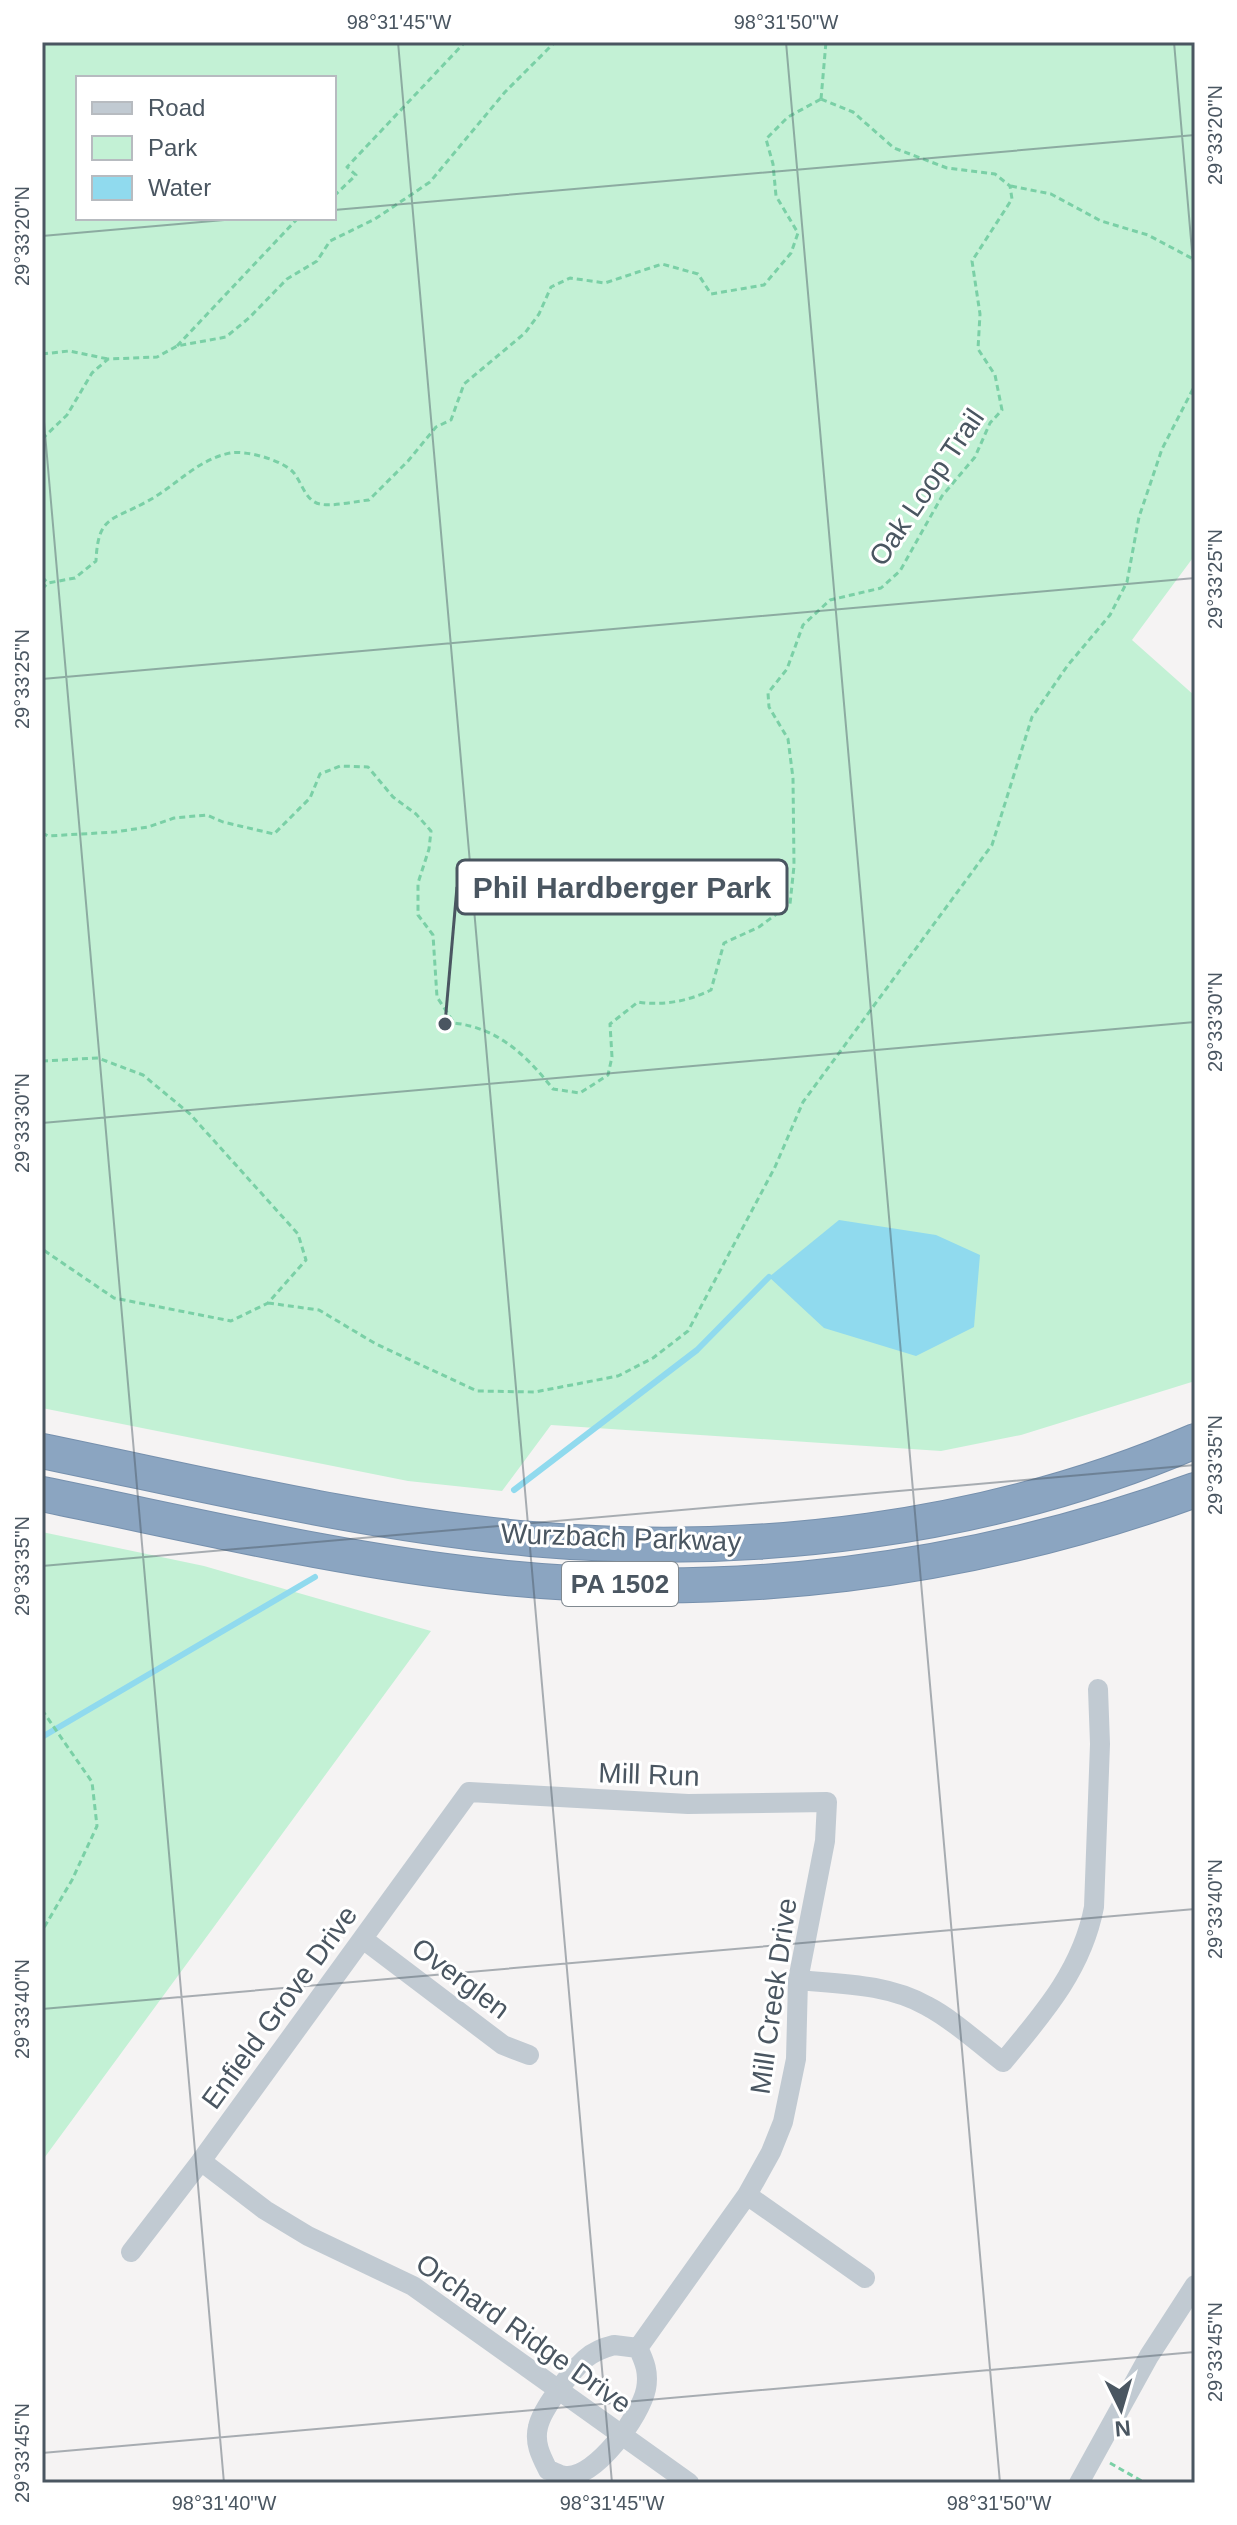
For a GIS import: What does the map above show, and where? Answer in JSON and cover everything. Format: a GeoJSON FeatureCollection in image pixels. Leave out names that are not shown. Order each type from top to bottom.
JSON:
{"type":"FeatureCollection","features":[{"type":"Feature","properties":{"kind":"highway","name":"Wurzbach Parkway"},"geometry":{"type":"LineString","coordinates":[[42,1451],[329,1509],[461,1531],[530,1539],[652,1544],[782,1540],[977,1511],[1068,1487],[1195,1441]]}},
{"type":"Feature","properties":{"kind":"highway","name":"Wurzbach Parkway"},"geometry":{"type":"LineString","coordinates":[[42,1494],[324,1550],[463,1573],[555,1582],[701,1585],[843,1574],[922,1563],[1088,1526],[1195,1490]]}},
{"type":"Feature","properties":{"kind":"street"},"geometry":{"type":"LineString","coordinates":[[798,1980],[895,1992],[928,2006],[1003,2062],[1054,2000],[1086,1942],[1094,1907],[1100,1744],[1098,1689]]}},
{"type":"Feature","properties":{"kind":"street","name":"Mill Run"},"geometry":{"type":"LineString","coordinates":[[469,1792],[610,1802],[827,1802]]}},
{"type":"Feature","properties":{"kind":"street","name":"Enfield Grove Drive"},"geometry":{"type":"LineString","coordinates":[[131,2252],[201,2161],[469,1792]]}},
{"type":"Feature","properties":{"kind":"street","name":"Mill Creek Drive"},"geometry":{"type":"LineString","coordinates":[[638,2348],[747,2195],[771,2152],[791,2091],[796,2059],[798,1980],[825,1841],[827,1802]]}},
{"type":"Feature","properties":{"kind":"street","name":"Overglen"},"geometry":{"type":"LineString","coordinates":[[363,1939],[503,2045],[529,2055]]}},
{"type":"Feature","properties":{"kind":"street","name":"Orchard Ridge Drive"},"geometry":{"type":"LineString","coordinates":[[201,2161],[265,2210],[308,2236],[413,2286],[689,2483]]}},
{"type":"Feature","properties":{"kind":"street"},"geometry":{"type":"LineString","coordinates":[[747,2195],[865,2278]]}},
{"type":"Feature","properties":{"kind":"street"},"geometry":{"type":"LineString","coordinates":[[1079,2483],[1156,2345],[1195,2285]]}},
{"type":"Feature","properties":{"kind":"street"},"geometry":{"type":"LineString","coordinates":[[614,2345],[638,2348],[646,2363],[646,2392],[641,2406],[621,2434],[597,2464],[583,2472],[543,2476],[538,2426],[560,2390],[585,2359],[599,2349],[614,2345]]}},
{"type":"Feature","properties":{"kind":"path"},"geometry":{"type":"LineString","coordinates":[[336,194],[356,175],[347,167],[465,42]]}},
{"type":"Feature","properties":{"kind":"path"},"geometry":{"type":"LineString","coordinates":[[177,346],[226,337],[287,279],[317,261],[330,241],[375,219],[430,182],[505,92],[555,42]]}},
{"type":"Feature","properties":{"kind":"path"},"geometry":{"type":"LineString","coordinates":[[821,99],[826,42]]}},
{"type":"Feature","properties":{"kind":"path"},"geometry":{"type":"LineString","coordinates":[[821,99],[853,112],[894,148],[947,168],[995,174],[1010,186],[1051,194],[1101,221],[1148,235],[1195,260]]}},
{"type":"Feature","properties":{"kind":"path"},"geometry":{"type":"LineString","coordinates":[[42,589],[48,583],[75,578],[96,561],[97,537],[110,518],[148,501],[194,467],[232,452],[270,458],[292,471],[309,497],[320,504],[369,500],[436,427],[451,420],[464,384],[525,333],[539,314],[551,287],[570,278],[605,283],[662,264],[698,274],[711,294],[764,285],[791,253],[798,233],[776,196],[773,164],[766,139],[788,117],[821,99]]}},
{"type":"Feature","properties":{"kind":"path","name":"Oak Loop Trail"},"geometry":{"type":"LineString","coordinates":[[42,833],[48,836],[115,832],[148,827],[174,818],[207,815],[274,834],[310,798],[320,774],[340,766],[368,767],[393,797],[416,814],[431,831],[429,849],[418,883],[418,915],[433,935],[437,997],[454,1023],[475,1025],[502,1038],[527,1057],[553,1089],[580,1093],[608,1075],[612,1057],[610,1024],[638,1002],[654,1005],[697,997],[711,990],[724,943],[759,927],[790,904],[794,866],[793,778],[788,739],[769,707],[768,693],[787,669],[803,625],[830,600],[881,588],[900,571],[942,496],[975,457],[990,423],[1002,410],[995,375],[978,349],[980,314],[972,261],[1012,199],[1010,186]]}},
{"type":"Feature","properties":{"kind":"path"},"geometry":{"type":"LineString","coordinates":[[42,354],[69,351],[108,359],[157,357],[177,346],[296,220]]}},
{"type":"Feature","properties":{"kind":"path"},"geometry":{"type":"LineString","coordinates":[[42,439],[67,415],[92,373],[108,359]]}},
{"type":"Feature","properties":{"kind":"path"},"geometry":{"type":"LineString","coordinates":[[268,1303],[319,1310],[376,1344],[477,1391],[535,1392],[618,1376],[653,1358],[688,1331],[775,1167],[803,1102],[992,845],[1032,717],[1068,665],[1110,615],[1127,582],[1139,517],[1162,449],[1195,385]]}},
{"type":"Feature","properties":{"kind":"path"},"geometry":{"type":"LineString","coordinates":[[42,577],[48,583]]}},
{"type":"Feature","properties":{"kind":"path"},"geometry":{"type":"LineString","coordinates":[[42,1061],[98,1058],[143,1075],[190,1114],[298,1234],[306,1260],[268,1303],[231,1321],[114,1298],[42,1249]]}},
{"type":"Feature","properties":{"kind":"path"},"geometry":{"type":"LineString","coordinates":[[42,1710],[92,1782],[97,1826],[72,1880],[42,1931]]}},
{"type":"Feature","properties":{"kind":"path"},"geometry":{"type":"LineString","coordinates":[[1095,2455],[1145,2483]]}},
{"type":"Feature","properties":{"kind":"green space"},"geometry":{"type":"Polygon","coordinates":[[[42,42],[1195,42],[1195,555],[1132,640],[1195,696],[1195,1381],[1021,1435],[941,1451],[551,1425],[502,1491],[408,1481],[42,1408],[42,42]]]}},
{"type":"Feature","properties":{"kind":"green space"},"geometry":{"type":"Polygon","coordinates":[[[42,1532],[204,1566],[431,1631],[42,2161],[42,1532]]]}},
{"type":"Feature","properties":{"kind":"water"},"geometry":{"type":"Polygon","coordinates":[[[839,1220],[936,1235],[980,1255],[974,1327],[916,1356],[824,1328],[769,1277],[839,1220]]]}},
{"type":"Feature","properties":{"kind":"waterway"},"geometry":{"type":"LineString","coordinates":[[514,1490],[697,1350],[769,1277]]}},
{"type":"Feature","properties":{"kind":"waterway"},"geometry":{"type":"LineString","coordinates":[[42,1737],[315,1577]]}},
{"type":"Feature","properties":{"kind":"place","name":"Phil Hardberger Park"},"geometry":{"type":"Point","coordinates":[445,1024]}}]}
